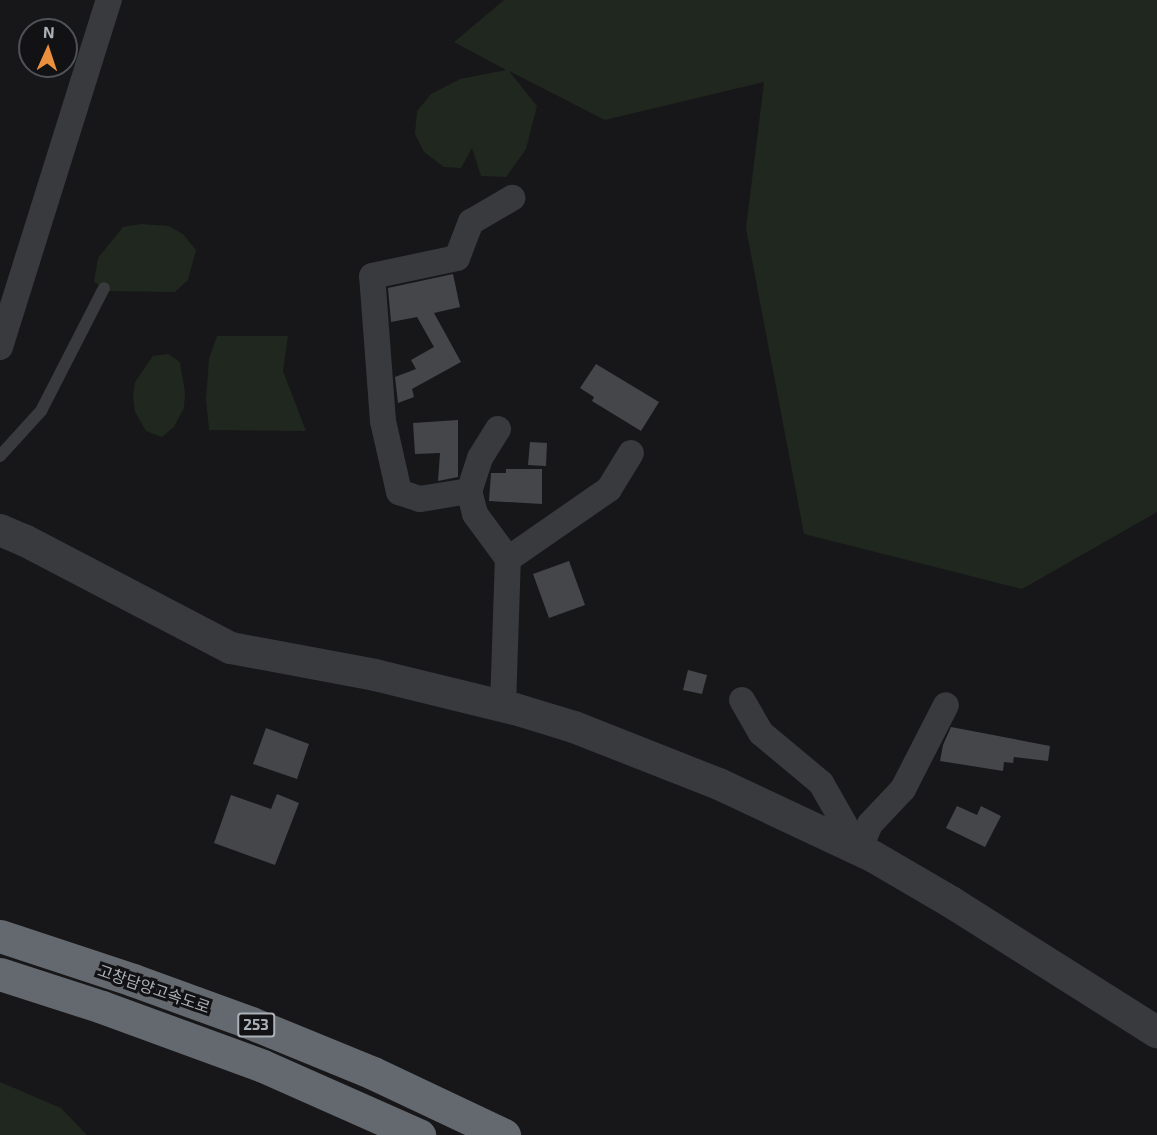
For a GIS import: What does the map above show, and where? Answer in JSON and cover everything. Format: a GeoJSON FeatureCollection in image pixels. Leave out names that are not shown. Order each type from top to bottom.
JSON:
{"type":"FeatureCollection","features":[{"type":"Feature","properties":{"kind":"highway","name":"고창담양고속도로"},"geometry":{"type":"LineString","coordinates":[[0,936],[133,980],[251,1023],[373,1073],[504,1135]]}},
{"type":"Feature","properties":{"kind":"highway","name":"고창담양고속도로"},"geometry":{"type":"LineString","coordinates":[[0,974],[102,1007],[263,1066],[419,1135]]}},
{"type":"Feature","properties":{"kind":"street"},"geometry":{"type":"LineString","coordinates":[[0,347],[109,0]]}},
{"type":"Feature","properties":{"kind":"street"},"geometry":{"type":"LineString","coordinates":[[469,491],[420,499],[399,492],[383,421],[372,276],[457,258],[471,222],[512,198]]}},
{"type":"Feature","properties":{"kind":"street"},"geometry":{"type":"LineString","coordinates":[[498,429],[480,458],[469,491],[474,514],[508,559],[503,706]]}},
{"type":"Feature","properties":{"kind":"street"},"geometry":{"type":"LineString","coordinates":[[508,559],[609,489],[632,453]]}},
{"type":"Feature","properties":{"kind":"street"},"geometry":{"type":"LineString","coordinates":[[0,530],[24,540],[231,648],[375,675],[503,706],[574,727],[719,784],[859,850],[951,902],[1157,1032]]}},
{"type":"Feature","properties":{"kind":"street"},"geometry":{"type":"LineString","coordinates":[[742,700],[762,733],[821,783],[859,850]]}},
{"type":"Feature","properties":{"kind":"street"},"geometry":{"type":"LineString","coordinates":[[859,850],[870,824],[903,789],[946,705]]}},
{"type":"Feature","properties":{"kind":"lane"},"geometry":{"type":"LineString","coordinates":[[0,456],[41,411],[105,288]]}},
{"type":"Feature","properties":{"kind":"shaded area"},"geometry":{"type":"Polygon","coordinates":[[[504,0],[1157,0],[1157,512],[1022,589],[804,534],[746,228],[764,82],[605,120],[509,71],[537,106],[526,149],[506,177],[481,176],[472,148],[461,168],[444,167],[424,152],[415,134],[417,111],[431,94],[460,79],[506,70],[454,42],[504,0]]]}},
{"type":"Feature","properties":{"kind":"shaded area"},"geometry":{"type":"Polygon","coordinates":[[[141,224],[169,226],[183,234],[196,250],[188,280],[175,292],[109,291],[94,282],[98,258],[123,227],[141,224]]]}},
{"type":"Feature","properties":{"kind":"shaded area"},"geometry":{"type":"Polygon","coordinates":[[[217,336],[288,336],[283,371],[306,431],[209,430],[206,399],[209,359],[217,336]]]}},
{"type":"Feature","properties":{"kind":"shaded area"},"geometry":{"type":"Polygon","coordinates":[[[168,354],[180,362],[185,393],[184,408],[174,427],[162,437],[146,431],[135,412],[133,397],[135,382],[153,356],[168,354]]]}},
{"type":"Feature","properties":{"kind":"shaded area"},"geometry":{"type":"Polygon","coordinates":[[[0,1082],[61,1108],[87,1135],[0,1135],[0,1082]]]}},
{"type":"Feature","properties":{"kind":"building"},"geometry":{"type":"Polygon","coordinates":[[[453,274],[460,307],[434,313],[461,362],[412,389],[414,397],[398,403],[395,377],[416,369],[411,360],[434,347],[417,317],[391,322],[388,288],[453,274]]]}},
{"type":"Feature","properties":{"kind":"building"},"geometry":{"type":"Polygon","coordinates":[[[596,364],[659,402],[641,431],[592,401],[594,397],[580,388],[596,364]]]}},
{"type":"Feature","properties":{"kind":"building"},"geometry":{"type":"Polygon","coordinates":[[[458,420],[458,477],[438,481],[440,453],[415,454],[413,423],[458,420]]]}},
{"type":"Feature","properties":{"kind":"building"},"geometry":{"type":"Polygon","coordinates":[[[530,442],[547,443],[546,466],[528,465],[530,442]]]}},
{"type":"Feature","properties":{"kind":"building"},"geometry":{"type":"Polygon","coordinates":[[[506,469],[542,469],[542,504],[489,501],[491,473],[506,473],[506,469]]]}},
{"type":"Feature","properties":{"kind":"building"},"geometry":{"type":"Polygon","coordinates":[[[569,561],[585,605],[549,618],[533,574],[569,561]]]}},
{"type":"Feature","properties":{"kind":"building"},"geometry":{"type":"Polygon","coordinates":[[[688,670],[707,675],[702,694],[683,690],[688,670]]]}},
{"type":"Feature","properties":{"kind":"building"},"geometry":{"type":"Polygon","coordinates":[[[951,727],[1050,746],[1048,761],[1014,757],[1013,763],[1004,762],[1003,771],[940,761],[943,745],[951,727]]]}},
{"type":"Feature","properties":{"kind":"building"},"geometry":{"type":"Polygon","coordinates":[[[266,728],[309,744],[297,779],[253,764],[266,728]]]}},
{"type":"Feature","properties":{"kind":"building"},"geometry":{"type":"Polygon","coordinates":[[[277,794],[299,803],[275,865],[214,843],[231,795],[271,809],[277,794]]]}},
{"type":"Feature","properties":{"kind":"building"},"geometry":{"type":"Polygon","coordinates":[[[957,806],[977,815],[981,806],[1001,816],[985,847],[946,828],[957,806]]]}}]}
